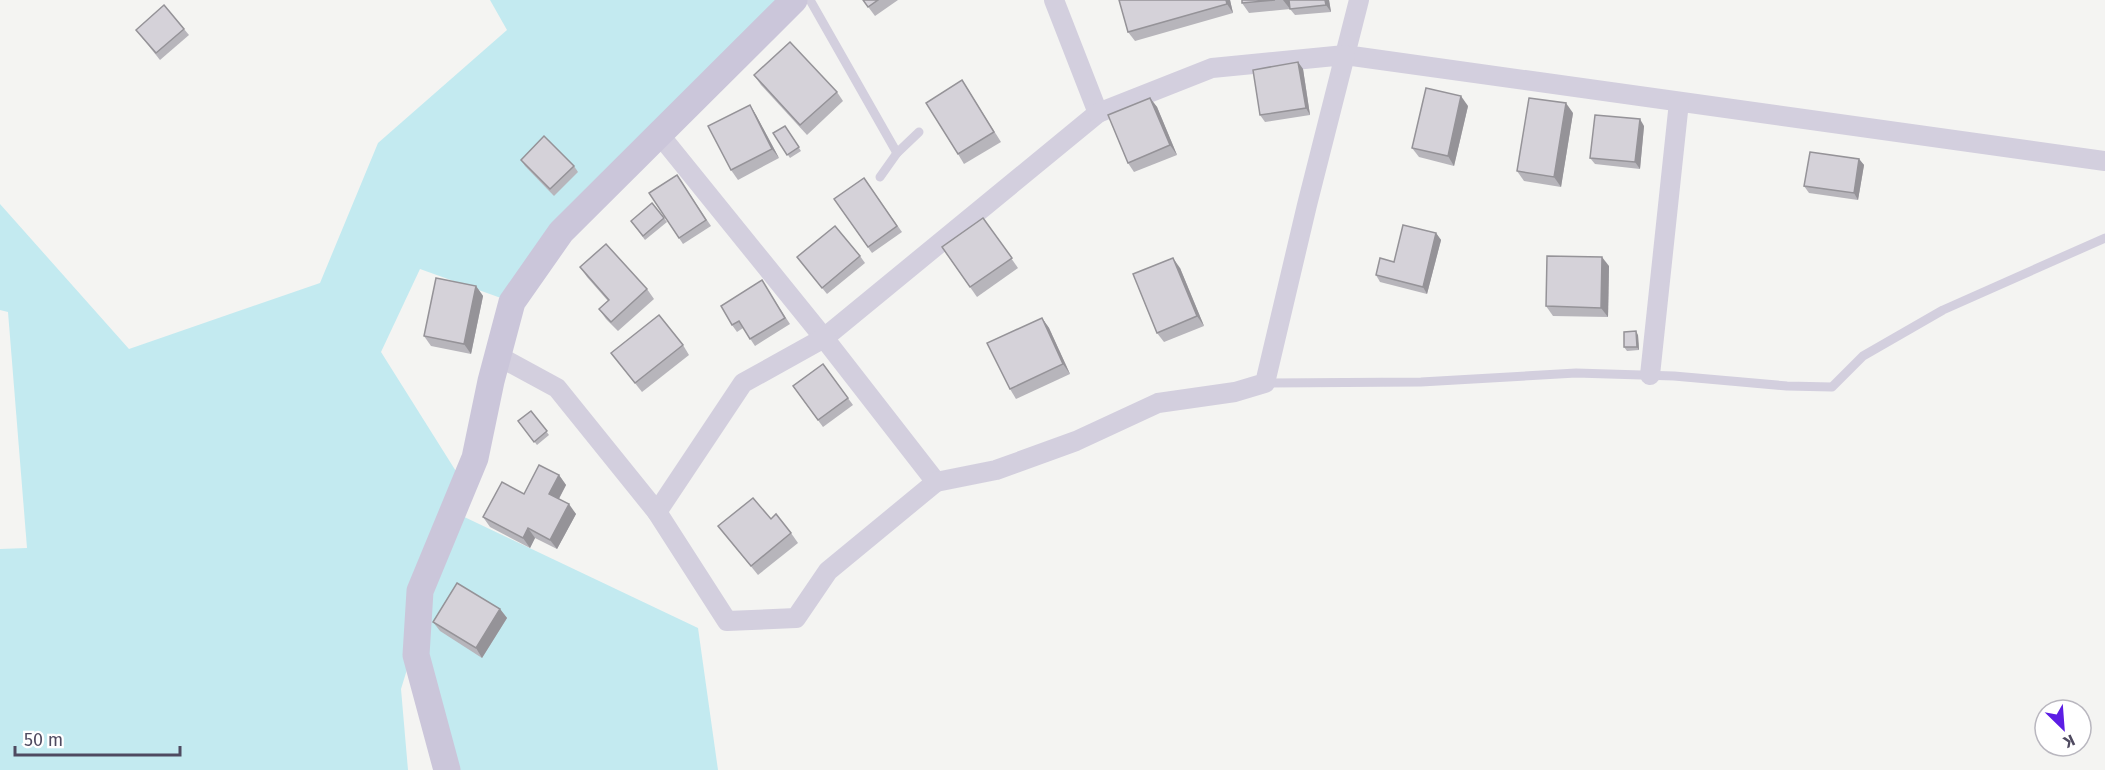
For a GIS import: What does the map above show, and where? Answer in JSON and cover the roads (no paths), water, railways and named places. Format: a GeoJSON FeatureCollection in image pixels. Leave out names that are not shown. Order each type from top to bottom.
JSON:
{"type":"FeatureCollection","features":[{"type":"Feature","properties":{"kind":"street"},"geometry":{"type":"LineString","coordinates":[[447,770],[416,655],[420,591],[476,458],[512,302],[561,232],[794,0]]}},
{"type":"Feature","properties":{"kind":"street"},"geometry":{"type":"LineString","coordinates":[[1054,0],[1098,113]]}},
{"type":"Feature","properties":{"kind":"street"},"geometry":{"type":"LineString","coordinates":[[498,356],[557,388],[657,513],[727,621],[796,618],[828,571],[936,482],[996,470],[1076,441],[1158,403],[1235,392],[1264,383],[1359,0]]}},
{"type":"Feature","properties":{"kind":"street"},"geometry":{"type":"LineString","coordinates":[[657,513],[743,383],[824,338],[1098,113],[1212,68],[1345,55],[2105,161]]}},
{"type":"Feature","properties":{"kind":"street"},"geometry":{"type":"LineString","coordinates":[[1650,375],[1679,102]]}},
{"type":"Feature","properties":{"kind":"street"},"geometry":{"type":"LineString","coordinates":[[659,134],[824,338],[936,482]]}},
{"type":"Feature","properties":{"kind":"lane"},"geometry":{"type":"LineString","coordinates":[[810,0],[897,153]]}},
{"type":"Feature","properties":{"kind":"lane"},"geometry":{"type":"LineString","coordinates":[[880,177],[897,153],[919,132]]}},
{"type":"Feature","properties":{"kind":"lane"},"geometry":{"type":"LineString","coordinates":[[1264,383],[1421,382],[1576,373],[1650,375],[1787,386],[1832,387],[1863,356],[1943,310],[2105,238]]}}]}
